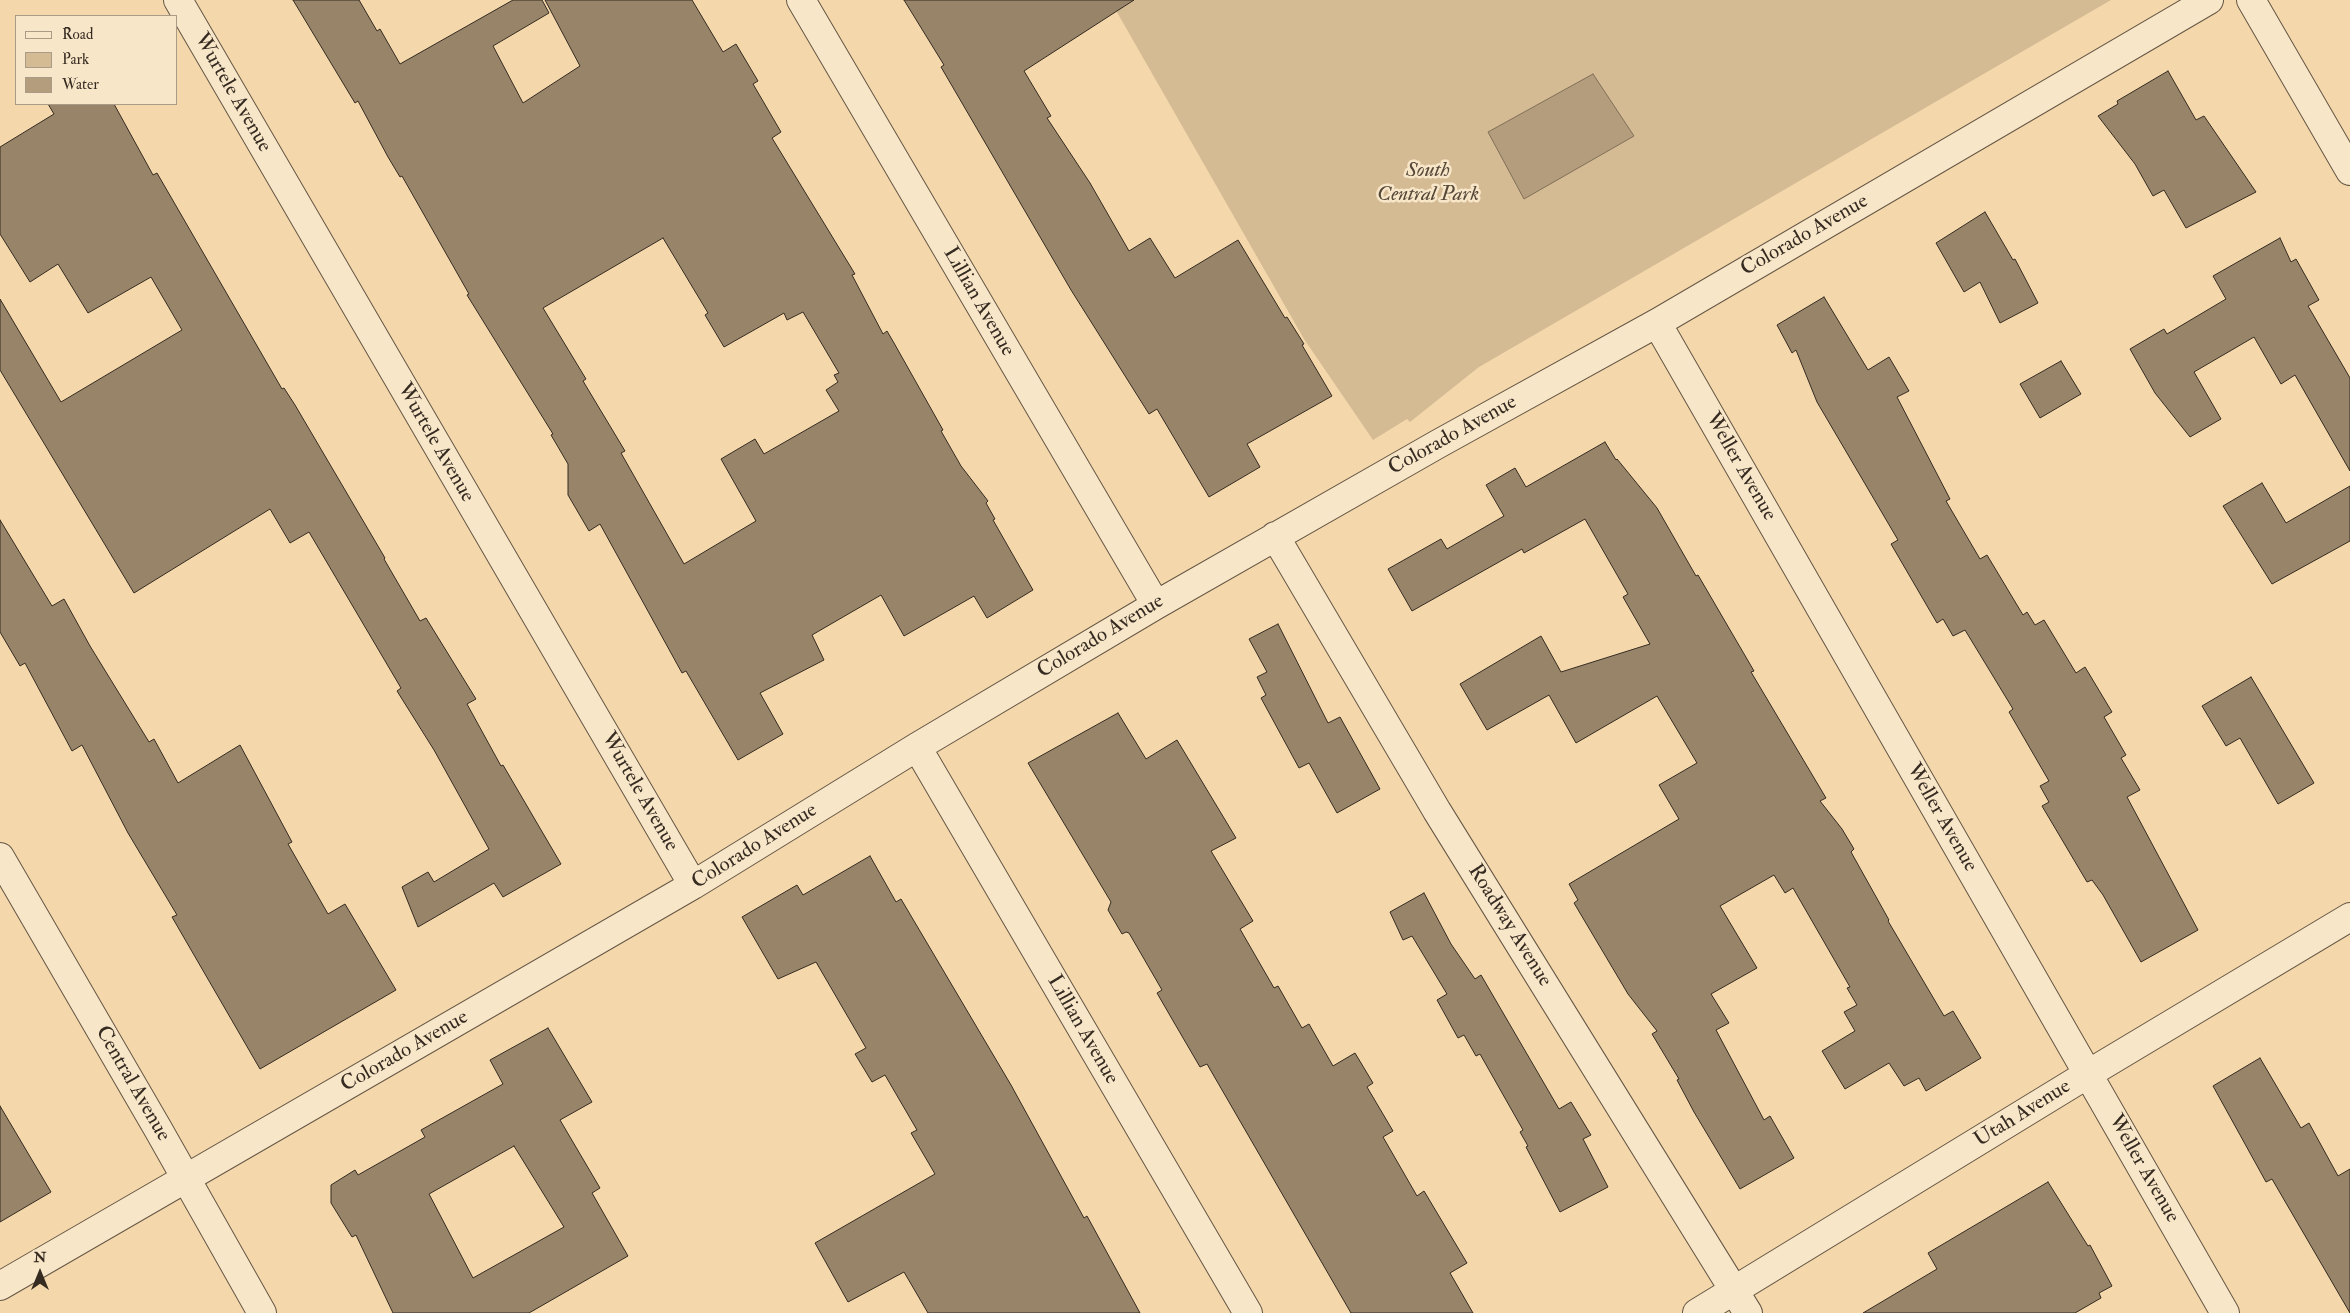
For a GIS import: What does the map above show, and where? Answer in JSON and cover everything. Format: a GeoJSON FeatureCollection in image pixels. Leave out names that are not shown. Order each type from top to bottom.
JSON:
{"type":"FeatureCollection","features":[{"type":"Feature","properties":{"kind":"street","name":"Wurtele Avenue"},"geometry":{"type":"LineString","coordinates":[[178,0],[693,885]]}},
{"type":"Feature","properties":{"kind":"street","name":"Lillian Avenue"},"geometry":{"type":"LineString","coordinates":[[801,0],[1156,605]]}},
{"type":"Feature","properties":{"kind":"street","name":"Colorado Avenue"},"geometry":{"type":"LineString","coordinates":[[0,1286],[693,885],[917,747],[1156,605],[1657,323],[2208,0]]}},
{"type":"Feature","properties":{"kind":"street"},"geometry":{"type":"LineString","coordinates":[[2251,0],[2350,171]]}},
{"type":"Feature","properties":{"kind":"street","name":"Weller Avenue"},"geometry":{"type":"LineString","coordinates":[[1657,323],[2225,1313]]}},
{"type":"Feature","properties":{"kind":"street","name":"Roadway Avenue"},"geometry":{"type":"LineString","coordinates":[[1276,536],[1437,811],[1741,1302]]}},
{"type":"Feature","properties":{"kind":"street","name":"Lillian Avenue"},"geometry":{"type":"LineString","coordinates":[[917,747],[1248,1313]]}},
{"type":"Feature","properties":{"kind":"street","name":"Central Avenue"},"geometry":{"type":"LineString","coordinates":[[0,857],[262,1313]]}},
{"type":"Feature","properties":{"kind":"street","name":"Utah Avenue"},"geometry":{"type":"LineString","coordinates":[[1697,1313],[1741,1302],[2088,1074],[2350,917]]}},
{"type":"Feature","properties":{"kind":"green space","name":"South Central Park"},"geometry":{"type":"Polygon","coordinates":[[[1110,0],[2111,0],[1479,367],[1410,422],[1407,419],[1373,440],[1304,339],[1110,0]]]}},
{"type":"Feature","properties":{"kind":"water"},"geometry":{"type":"Polygon","coordinates":[[[1593,74],[1634,136],[1524,199],[1488,132],[1593,74]]]}},
{"type":"Feature","properties":{"kind":"building"},"geometry":{"type":"Polygon","coordinates":[[[293,0],[359,0],[377,31],[380,29],[400,64],[513,0],[542,0],[549,13],[493,46],[523,103],[580,66],[545,0],[692,0],[723,52],[736,44],[758,81],[753,84],[781,132],[772,138],[855,274],[852,275],[883,334],[887,331],[943,430],[941,431],[961,466],[988,501],[986,503],[995,519],[993,520],[1033,590],[987,618],[974,596],[904,636],[881,595],[812,635],[824,660],[760,693],[783,734],[738,760],[686,671],[682,673],[600,524],[589,531],[568,495],[568,464],[551,435],[553,434],[467,295],[469,294],[402,176],[400,177],[388,157],[358,101],[355,103],[293,0]],[[663,238],[543,308],[586,379],[583,381],[625,451],[621,453],[684,564],[756,521],[721,459],[755,439],[764,454],[839,411],[826,390],[838,382],[834,375],[839,373],[803,312],[787,320],[784,313],[724,347],[705,315],[708,313],[663,238]]]}},
{"type":"Feature","properties":{"kind":"building"},"geometry":{"type":"Polygon","coordinates":[[[904,0],[1134,0],[1024,71],[1051,116],[1047,118],[1090,183],[1129,251],[1150,238],[1175,278],[1238,240],[1285,318],[1287,317],[1304,344],[1302,345],[1332,396],[1247,444],[1260,467],[1209,497],[1157,409],[1149,414],[1071,290],[941,67],[944,65],[904,0]]]}},
{"type":"Feature","properties":{"kind":"building"},"geometry":{"type":"Polygon","coordinates":[[[2168,71],[2196,120],[2204,116],[2256,192],[2186,228],[2164,190],[2153,196],[2135,164],[2098,116],[2118,104],[2117,101],[2168,71]]]}},
{"type":"Feature","properties":{"kind":"building"},"geometry":{"type":"Polygon","coordinates":[[[49,105],[115,105],[153,175],[157,173],[282,389],[284,388],[295,405],[385,558],[420,621],[426,618],[476,699],[467,704],[501,766],[503,765],[561,864],[503,897],[494,883],[418,927],[402,887],[428,872],[434,882],[489,849],[434,750],[397,691],[401,688],[309,532],[290,543],[270,509],[134,593],[0,370],[0,299],[61,402],[182,330],[151,277],[88,313],[58,264],[30,282],[0,234],[0,147],[54,114],[49,105]]]}},
{"type":"Feature","properties":{"kind":"building"},"geometry":{"type":"Polygon","coordinates":[[[1985,212],[2013,260],[2015,259],[2038,303],[2000,323],[1980,282],[1964,292],[1936,243],[1985,212]]]}},
{"type":"Feature","properties":{"kind":"building"},"geometry":{"type":"Polygon","coordinates":[[[2280,238],[2291,262],[2296,259],[2319,300],[2308,306],[2350,378],[2350,471],[2295,375],[2281,384],[2254,337],[2194,372],[2221,419],[2190,437],[2155,393],[2130,349],[2164,329],[2167,334],[2226,299],[2213,276],[2280,238]]]}},
{"type":"Feature","properties":{"kind":"building"},"geometry":{"type":"Polygon","coordinates":[[[1824,297],[1868,370],[1889,357],[1909,391],[1897,397],[1950,499],[1946,501],[1980,559],[1987,555],[2023,615],[2027,612],[2035,625],[2044,620],[2076,673],[2085,667],[2112,712],[2104,717],[2126,755],[2121,758],[2140,790],[2127,797],[2198,930],[2141,962],[2103,895],[2092,880],[2087,882],[2042,806],[2049,802],[2040,786],[2049,781],[2009,712],[2013,709],[1965,630],[1953,636],[1943,619],[1937,623],[1891,544],[1898,540],[1817,402],[1796,350],[1792,353],[1777,325],[1824,297]]]}},
{"type":"Feature","properties":{"kind":"building"},"geometry":{"type":"Polygon","coordinates":[[[2061,361],[2081,394],[2040,418],[2020,384],[2061,361]]]}},
{"type":"Feature","properties":{"kind":"building"},"geometry":{"type":"Polygon","coordinates":[[[1605,442],[1616,460],[1657,508],[1696,576],[1698,575],[1754,671],[1751,672],[1826,798],[1820,801],[1842,829],[1854,849],[1851,852],[1888,921],[1944,1016],[1953,1011],[1981,1058],[1926,1091],[1919,1078],[1904,1086],[1889,1063],[1845,1089],[1822,1051],[1855,1031],[1844,1012],[1857,1005],[1847,988],[1850,987],[1793,888],[1785,893],[1774,875],[1720,906],[1757,968],[1711,994],[1729,1023],[1716,1030],[1764,1120],[1770,1116],[1794,1158],[1740,1189],[1694,1112],[1677,1080],[1679,1079],[1652,1034],[1657,1031],[1628,994],[1574,903],[1578,900],[1569,884],[1679,819],[1659,785],[1697,763],[1657,696],[1576,743],[1549,695],[1487,730],[1460,684],[1541,636],[1561,672],[1650,644],[1623,597],[1628,594],[1585,519],[1524,553],[1522,549],[1412,611],[1388,569],[1441,539],[1447,549],[1504,516],[1486,485],[1515,468],[1526,487],[1605,442]]]}},
{"type":"Feature","properties":{"kind":"building"},"geometry":{"type":"Polygon","coordinates":[[[2262,483],[2286,523],[2350,486],[2350,541],[2272,584],[2223,506],[2262,483]]]}},
{"type":"Feature","properties":{"kind":"building"},"geometry":{"type":"Polygon","coordinates":[[[0,520],[52,606],[64,599],[90,646],[149,742],[154,739],[178,783],[240,745],[292,842],[288,844],[328,914],[345,904],[396,990],[260,1069],[172,917],[177,915],[128,833],[82,745],[72,751],[25,663],[20,666],[0,632],[0,520]]]}},
{"type":"Feature","properties":{"kind":"building"},"geometry":{"type":"Polygon","coordinates":[[[1278,624],[1328,723],[1340,717],[1380,789],[1337,813],[1309,763],[1299,768],[1261,698],[1266,695],[1257,677],[1267,672],[1249,639],[1278,624]]]}},
{"type":"Feature","properties":{"kind":"building"},"geometry":{"type":"Polygon","coordinates":[[[2251,677],[2314,783],[2278,804],[2240,738],[2226,746],[2202,706],[2251,677]]]}},
{"type":"Feature","properties":{"kind":"building"},"geometry":{"type":"Polygon","coordinates":[[[1118,713],[1146,759],[1177,740],[1236,838],[1211,851],[1253,921],[1240,929],[1274,988],[1278,986],[1302,1028],[1309,1024],[1333,1066],[1355,1053],[1373,1083],[1367,1087],[1393,1131],[1383,1137],[1417,1196],[1424,1191],[1467,1263],[1450,1273],[1473,1313],[1351,1313],[1207,1064],[1200,1067],[1157,993],[1162,990],[1129,933],[1122,934],[1108,910],[1111,902],[1028,763],[1118,713]]]}},
{"type":"Feature","properties":{"kind":"building"},"geometry":{"type":"Polygon","coordinates":[[[870,856],[896,902],[901,899],[1011,1085],[1084,1218],[1087,1216],[1140,1313],[928,1313],[904,1272],[848,1302],[815,1243],[935,1174],[911,1133],[917,1130],[885,1075],[872,1082],[855,1054],[866,1048],[816,962],[778,979],[742,917],[797,885],[803,895],[870,856]]]}},
{"type":"Feature","properties":{"kind":"building"},"geometry":{"type":"Polygon","coordinates":[[[1424,893],[1451,944],[1475,979],[1481,975],[1559,1109],[1571,1102],[1591,1135],[1583,1139],[1608,1187],[1560,1212],[1526,1147],[1528,1146],[1520,1132],[1523,1130],[1480,1054],[1476,1056],[1464,1035],[1458,1038],[1437,1000],[1447,994],[1412,936],[1403,940],[1390,912],[1424,893]]]}},
{"type":"Feature","properties":{"kind":"building"},"geometry":{"type":"Polygon","coordinates":[[[548,1028],[592,1102],[560,1120],[600,1188],[592,1193],[628,1256],[529,1313],[393,1313],[356,1235],[352,1237],[331,1203],[331,1185],[355,1170],[358,1175],[425,1137],[421,1130],[503,1084],[490,1060],[548,1028]],[[514,1146],[429,1194],[473,1278],[564,1227],[514,1146]]]}},
{"type":"Feature","properties":{"kind":"building"},"geometry":{"type":"Polygon","coordinates":[[[2260,1058],[2301,1128],[2309,1123],[2338,1176],[2350,1169],[2350,1313],[2272,1179],[2266,1182],[2213,1086],[2260,1058]]]}},
{"type":"Feature","properties":{"kind":"building"},"geometry":{"type":"Polygon","coordinates":[[[0,1106],[51,1192],[0,1222],[0,1106]]]}},
{"type":"Feature","properties":{"kind":"building"},"geometry":{"type":"Polygon","coordinates":[[[2048,1182],[2088,1246],[2090,1245],[2112,1286],[2099,1293],[2101,1298],[2075,1313],[1863,1313],[1937,1269],[1928,1253],[2048,1182]]]}}]}
